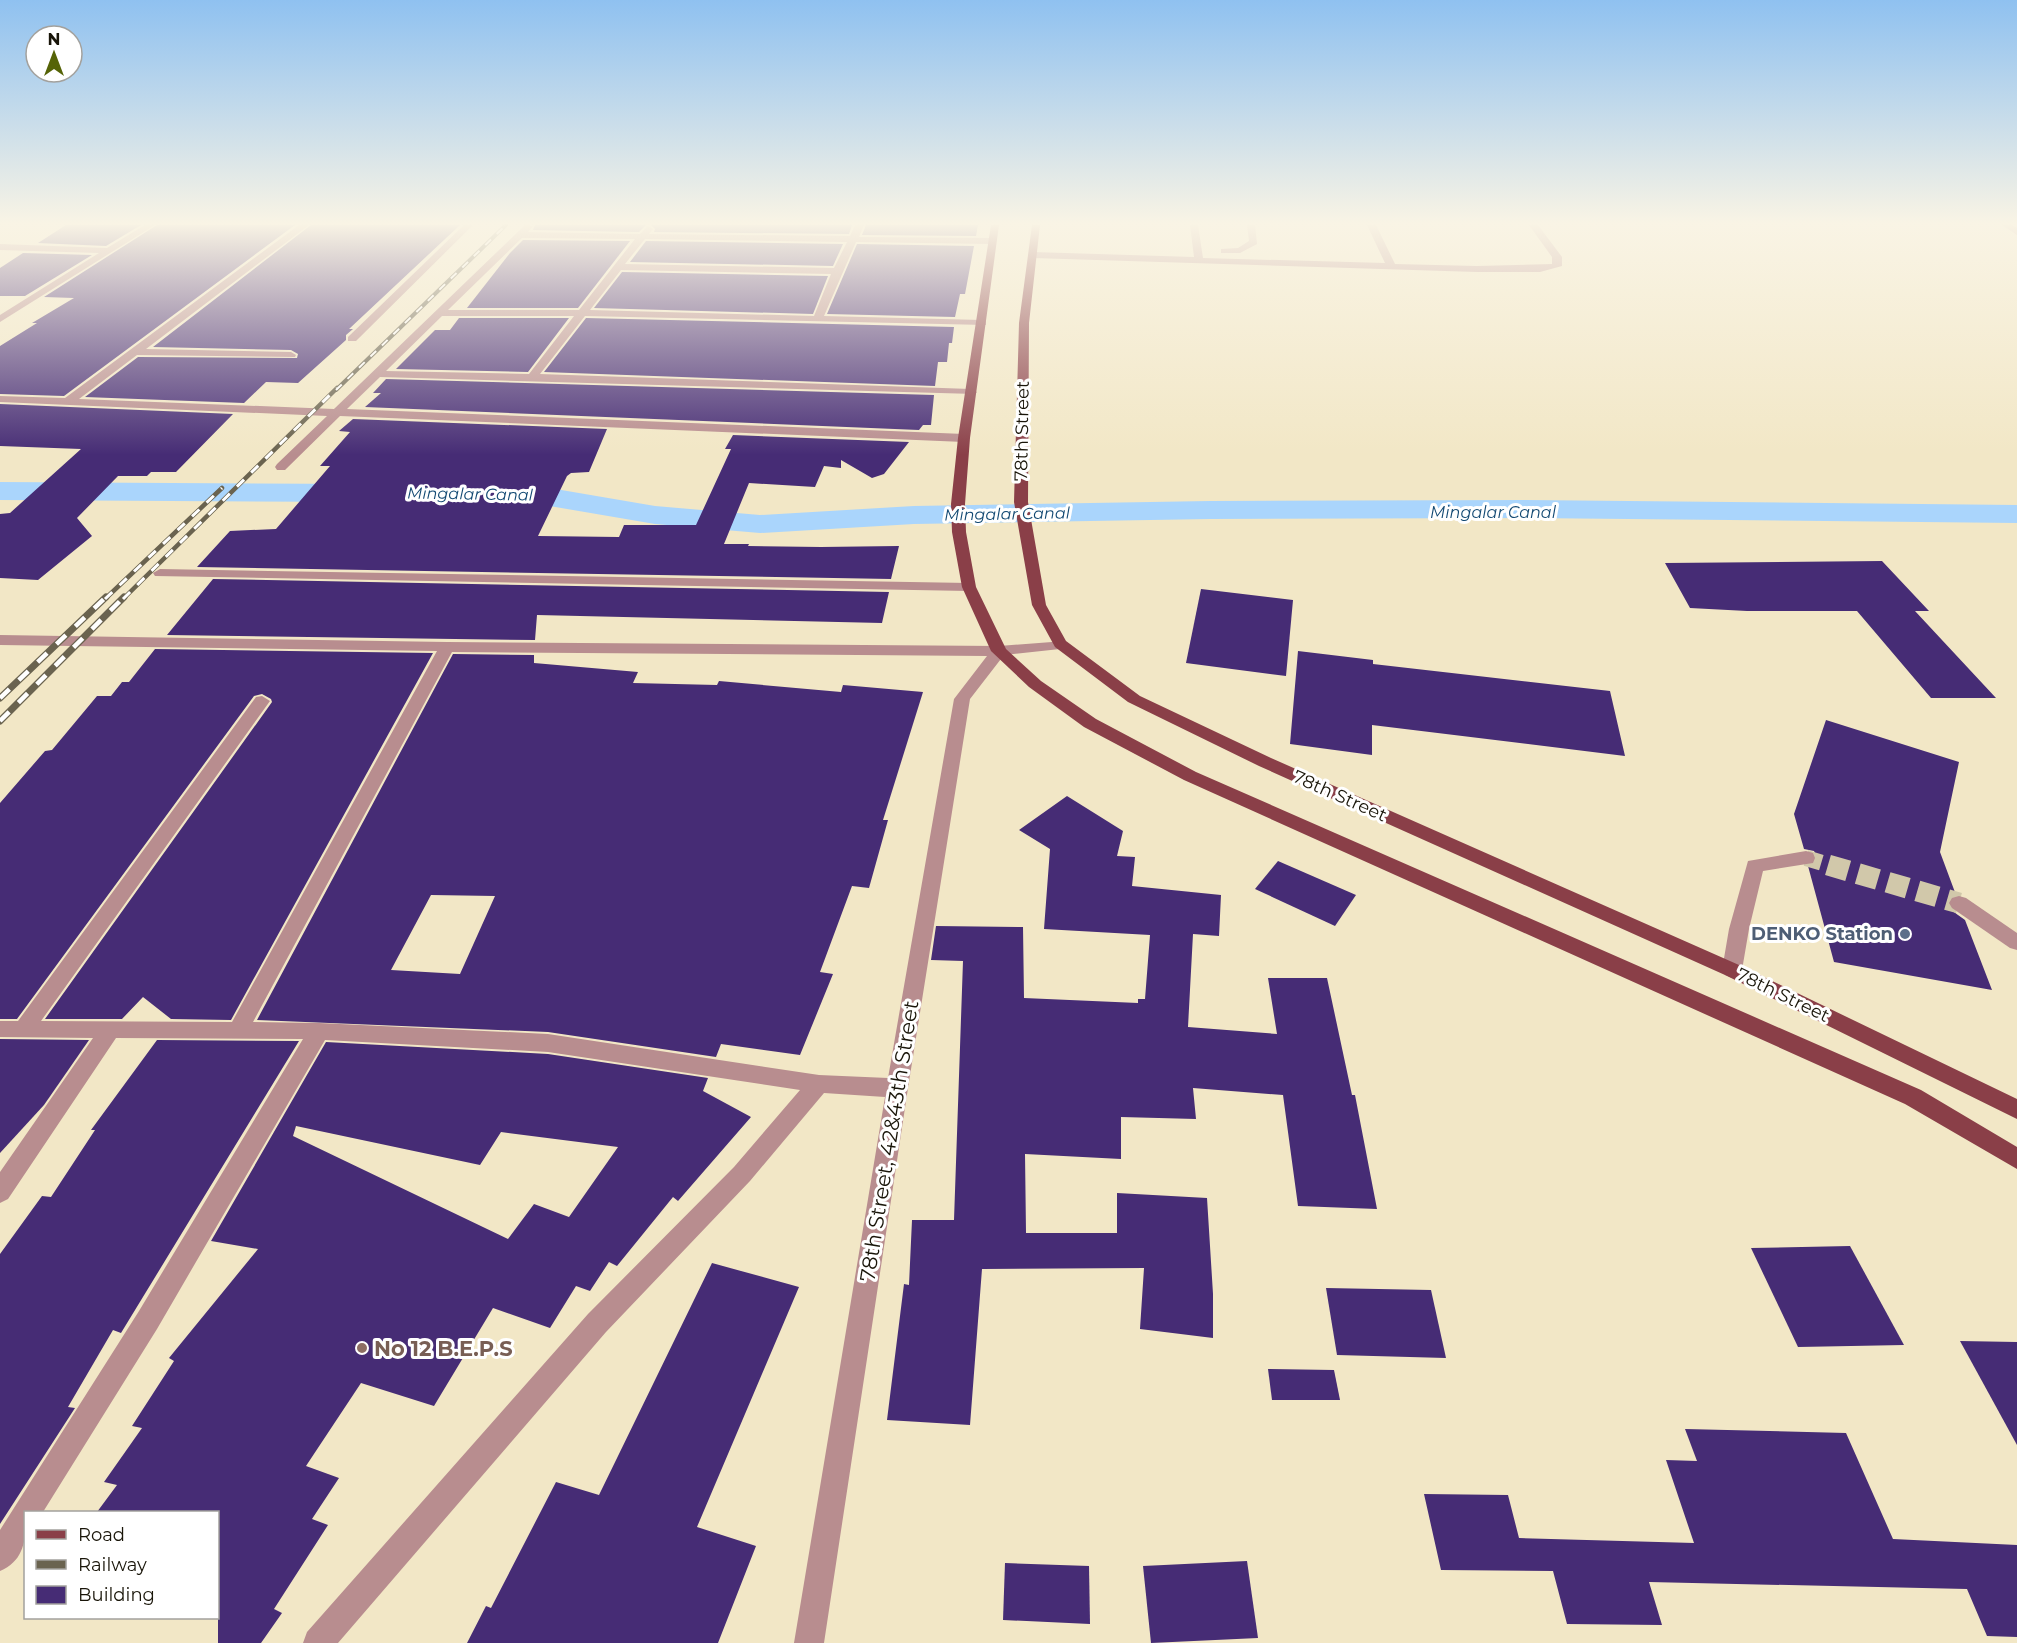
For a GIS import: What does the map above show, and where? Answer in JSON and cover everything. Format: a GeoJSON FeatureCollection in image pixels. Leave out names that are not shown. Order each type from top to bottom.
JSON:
{"type":"FeatureCollection","features":[{"type":"Feature","properties":{"kind":"main road"},"geometry":{"type":"LineString","coordinates":[[985,302],[964,438],[958,504],[959,532],[969,586],[999,651],[1035,684],[1090,723],[1190,776],[1913,1097],[2017,1159]]}},
{"type":"Feature","properties":{"kind":"main road","name":"78th Street"},"geometry":{"type":"LineString","coordinates":[[1027,302],[1024,323],[1021,502],[1024,530],[1039,605],[1060,644],[1144,704],[1265,762],[1732,970],[1993,1096],[2017,1110]]}},
{"type":"Feature","properties":{"kind":"street"},"geometry":{"type":"LineString","coordinates":[[0,319],[28,302]]}},
{"type":"Feature","properties":{"kind":"street"},"geometry":{"type":"LineString","coordinates":[[69,401],[202,302]]}},
{"type":"Feature","properties":{"kind":"street"},"geometry":{"type":"LineString","coordinates":[[352,339],[391,302]]}},
{"type":"Feature","properties":{"kind":"street"},"geometry":{"type":"LineString","coordinates":[[281,467],[452,302]]}},
{"type":"Feature","properties":{"kind":"street"},"geometry":{"type":"LineString","coordinates":[[532,377],[590,302]]}},
{"type":"Feature","properties":{"kind":"street"},"geometry":{"type":"LineString","coordinates":[[818,318],[825,302]]}},
{"type":"Feature","properties":{"kind":"street"},"geometry":{"type":"LineString","coordinates":[[440,313],[818,318],[982,323]]}},
{"type":"Feature","properties":{"kind":"street"},"geometry":{"type":"LineString","coordinates":[[135,352],[291,355]]}},
{"type":"Feature","properties":{"kind":"street"},"geometry":{"type":"LineString","coordinates":[[377,374],[971,392]]}},
{"type":"Feature","properties":{"kind":"street"},"geometry":{"type":"LineString","coordinates":[[0,399],[964,438]]}},
{"type":"Feature","properties":{"kind":"street"},"geometry":{"type":"LineString","coordinates":[[160,573],[969,586]]}},
{"type":"Feature","properties":{"kind":"street"},"geometry":{"type":"LineString","coordinates":[[0,640],[447,647],[999,651],[1060,644]]}},
{"type":"Feature","properties":{"kind":"street"},"geometry":{"type":"LineString","coordinates":[[238,1030],[447,647]]}},
{"type":"Feature","properties":{"kind":"street","name":"78th Street, 42&43th Street"},"geometry":{"type":"LineString","coordinates":[[809,1643],[897,1088],[962,699],[999,651]]}},
{"type":"Feature","properties":{"kind":"street"},"geometry":{"type":"LineString","coordinates":[[23,1030],[262,701]]}},
{"type":"Feature","properties":{"kind":"street"},"geometry":{"type":"LineString","coordinates":[[1732,970],[1739,929],[1755,866],[1806,858]]}},
{"type":"Feature","properties":{"kind":"street"},"geometry":{"type":"LineString","coordinates":[[1959,903],[2017,943]]}},
{"type":"Feature","properties":{"kind":"street"},"geometry":{"type":"LineString","coordinates":[[0,1029],[319,1031],[548,1043],[819,1084],[897,1088]]}},
{"type":"Feature","properties":{"kind":"street"},"geometry":{"type":"LineString","coordinates":[[0,1191],[109,1031]]}},
{"type":"Feature","properties":{"kind":"street"},"geometry":{"type":"LineString","coordinates":[[28,1511],[148,1320],[319,1031]]}},
{"type":"Feature","properties":{"kind":"street"},"geometry":{"type":"LineString","coordinates":[[318,1643],[597,1323],[742,1174],[819,1084]]}},
{"type":"Feature","properties":{"kind":"street"},"geometry":{"type":"LineString","coordinates":[[0,1556],[24,1517]]}},
{"type":"Feature","properties":{"kind":"building"},"geometry":{"type":"Polygon","coordinates":[[[68,302],[191,302],[64,396],[0,394],[0,346],[37,323],[32,323],[68,302]]]}},
{"type":"Feature","properties":{"kind":"building"},"geometry":{"type":"Polygon","coordinates":[[[212,302],[378,302],[349,329],[353,329],[346,335],[346,340],[298,383],[266,382],[244,403],[85,397],[138,357],[297,358],[298,354],[291,350],[153,347],[212,302]]]}},
{"type":"Feature","properties":{"kind":"building"},"geometry":{"type":"Polygon","coordinates":[[[472,302],[583,302],[578,308],[467,308],[472,302]]]}},
{"type":"Feature","properties":{"kind":"building"},"geometry":{"type":"Polygon","coordinates":[[[599,302],[818,302],[813,314],[594,308],[599,302]]]}},
{"type":"Feature","properties":{"kind":"building"},"geometry":{"type":"Polygon","coordinates":[[[832,302],[958,302],[955,317],[827,314],[832,302]]]}},
{"type":"Feature","properties":{"kind":"building"},"geometry":{"type":"Polygon","coordinates":[[[459,318],[569,318],[528,372],[396,369],[435,330],[450,330],[459,318]]]}},
{"type":"Feature","properties":{"kind":"building"},"geometry":{"type":"Polygon","coordinates":[[[586,318],[954,327],[947,362],[938,362],[935,386],[544,372],[586,318]]]}},
{"type":"Feature","properties":{"kind":"building"},"geometry":{"type":"Polygon","coordinates":[[[386,379],[934,395],[931,425],[923,425],[919,430],[365,407],[381,393],[373,393],[386,379]]]}},
{"type":"Feature","properties":{"kind":"building"},"geometry":{"type":"Polygon","coordinates":[[[0,404],[233,414],[176,472],[151,472],[147,476],[118,476],[77,518],[92,536],[38,580],[0,578],[0,514],[10,513],[81,449],[0,446],[0,404]]]}},
{"type":"Feature","properties":{"kind":"building"},"geometry":{"type":"Polygon","coordinates":[[[353,419],[607,429],[589,472],[571,473],[567,476],[538,536],[619,537],[624,525],[696,525],[731,449],[725,449],[733,435],[909,442],[884,474],[872,478],[841,460],[841,468],[824,466],[815,487],[749,483],[724,544],[821,547],[899,546],[891,579],[197,567],[230,531],[276,529],[330,466],[320,466],[350,432],[339,431],[353,419]]]}},
{"type":"Feature","properties":{"kind":"building"},"geometry":{"type":"Polygon","coordinates":[[[1882,561],[1929,611],[1915,611],[1996,698],[1931,698],[1857,611],[1747,611],[1690,608],[1665,563],[1882,561]]]}},
{"type":"Feature","properties":{"kind":"building"},"geometry":{"type":"Polygon","coordinates":[[[213,579],[889,592],[882,623],[537,615],[535,640],[167,635],[213,579]]]}},
{"type":"Feature","properties":{"kind":"building"},"geometry":{"type":"Polygon","coordinates":[[[1201,589],[1293,600],[1286,676],[1186,663],[1201,589]]]}},
{"type":"Feature","properties":{"kind":"building"},"geometry":{"type":"Polygon","coordinates":[[[155,649],[433,653],[231,1020],[171,1019],[143,997],[122,1019],[45,1019],[272,702],[262,694],[254,696],[17,1019],[0,1019],[0,803],[45,751],[52,750],[97,696],[111,696],[122,682],[129,682],[155,649]]]}},
{"type":"Feature","properties":{"kind":"building"},"geometry":{"type":"Polygon","coordinates":[[[1298,651],[1373,660],[1373,664],[1610,691],[1625,756],[1372,725],[1372,755],[1290,744],[1298,651]]]}},
{"type":"Feature","properties":{"kind":"building"},"geometry":{"type":"Polygon","coordinates":[[[453,654],[534,655],[534,663],[638,672],[633,683],[717,685],[719,681],[841,692],[843,685],[923,692],[883,820],[888,820],[869,888],[852,886],[820,972],[833,974],[800,1055],[721,1044],[716,1057],[548,1032],[257,1020],[453,654]],[[431,895],[391,970],[460,974],[495,896],[431,895]]]}},
{"type":"Feature","properties":{"kind":"building"},"geometry":{"type":"Polygon","coordinates":[[[1826,720],[1959,762],[1940,852],[1956,895],[1950,897],[1947,904],[1951,910],[1965,920],[1992,990],[1834,962],[1808,866],[1815,864],[1817,857],[1814,851],[1804,849],[1794,814],[1826,720]]]}},
{"type":"Feature","properties":{"kind":"building"},"geometry":{"type":"Polygon","coordinates":[[[1067,796],[1123,831],[1117,856],[1135,857],[1132,886],[1221,895],[1219,936],[1193,934],[1188,1027],[1277,1034],[1268,978],[1327,978],[1352,1095],[1355,1095],[1377,1209],[1298,1206],[1283,1095],[1193,1088],[1196,1119],[1121,1117],[1121,1159],[1025,1154],[1026,1233],[1117,1233],[1117,1193],[1207,1198],[1213,1294],[1213,1338],[1140,1329],[1144,1268],[982,1269],[970,1425],[887,1420],[904,1284],[909,1285],[912,1220],[954,1220],[963,961],[931,960],[936,926],[1023,927],[1024,998],[1138,1003],[1138,999],[1145,999],[1150,935],[1044,929],[1050,849],[1019,830],[1067,796]]]}},
{"type":"Feature","properties":{"kind":"building"},"geometry":{"type":"Polygon","coordinates":[[[1278,861],[1356,895],[1335,926],[1255,889],[1278,861]]]}},
{"type":"Feature","properties":{"kind":"building"},"geometry":{"type":"Polygon","coordinates":[[[0,1039],[89,1040],[44,1105],[0,1153],[0,1039]]]}},
{"type":"Feature","properties":{"kind":"building"},"geometry":{"type":"Polygon","coordinates":[[[157,1040],[299,1041],[121,1333],[113,1330],[68,1407],[75,1408],[0,1524],[0,1254],[42,1196],[51,1197],[95,1130],[91,1130],[157,1040]]]}},
{"type":"Feature","properties":{"kind":"building"},"geometry":{"type":"Polygon","coordinates":[[[326,1042],[548,1054],[708,1078],[703,1091],[751,1117],[678,1201],[673,1197],[617,1266],[609,1262],[590,1291],[576,1286],[550,1328],[493,1308],[434,1406],[361,1383],[306,1466],[339,1478],[312,1519],[328,1525],[274,1609],[282,1613],[261,1643],[218,1643],[219,1511],[98,1511],[117,1485],[104,1482],[142,1428],[132,1426],[174,1361],[169,1358],[258,1249],[211,1241],[326,1042]],[[296,1126],[293,1136],[508,1239],[534,1204],[569,1217],[618,1147],[501,1132],[480,1165],[296,1126]]]}},
{"type":"Feature","properties":{"kind":"building"},"geometry":{"type":"Polygon","coordinates":[[[1850,1246],[1904,1345],[1798,1347],[1751,1248],[1850,1246]]]}},
{"type":"Feature","properties":{"kind":"building"},"geometry":{"type":"Polygon","coordinates":[[[712,1263],[799,1287],[697,1527],[756,1546],[718,1643],[467,1643],[486,1606],[491,1608],[556,1482],[599,1495],[712,1263]]]}},
{"type":"Feature","properties":{"kind":"building"},"geometry":{"type":"Polygon","coordinates":[[[1326,1288],[1431,1290],[1446,1358],[1337,1355],[1326,1288]]]}},
{"type":"Feature","properties":{"kind":"building"},"geometry":{"type":"Polygon","coordinates":[[[1960,1341],[2017,1342],[2017,1445],[1960,1341]]]}},
{"type":"Feature","properties":{"kind":"building"},"geometry":{"type":"Polygon","coordinates":[[[1268,1369],[1334,1370],[1340,1400],[1272,1400],[1268,1369]]]}},
{"type":"Feature","properties":{"kind":"building"},"geometry":{"type":"Polygon","coordinates":[[[1685,1429],[1846,1433],[1893,1539],[2017,1545],[2017,1637],[1987,1636],[1967,1589],[1649,1582],[1662,1625],[1567,1624],[1553,1571],[1441,1570],[1424,1494],[1508,1495],[1519,1538],[1694,1543],[1666,1460],[1697,1461],[1685,1429]]]}},
{"type":"Feature","properties":{"kind":"building"},"geometry":{"type":"Polygon","coordinates":[[[1247,1561],[1258,1638],[1151,1643],[1143,1566],[1247,1561]]]}},
{"type":"Feature","properties":{"kind":"building"},"geometry":{"type":"Polygon","coordinates":[[[1005,1563],[1089,1566],[1090,1624],[1003,1620],[1005,1563]]]}},
{"type":"Feature","properties":{"kind":"waterway","name":"Mingalar Canal"},"geometry":{"type":"LineString","coordinates":[[0,491],[365,493]]}},
{"type":"Feature","properties":{"kind":"waterway","name":"Mingalar Canal"},"geometry":{"type":"LineString","coordinates":[[500,494],[532,494],[655,515],[760,524],[914,515],[1210,510],[1527,509],[2017,514]]}},
{"type":"Feature","properties":{"kind":"tunnel"},"geometry":{"type":"LineString","coordinates":[[1806,858],[1833,866]]}},
{"type":"Feature","properties":{"kind":"tunnel"},"geometry":{"type":"LineString","coordinates":[[1828,865],[1959,903]]}},
{"type":"Feature","properties":{"kind":"railway"},"geometry":{"type":"LineString","coordinates":[[336,390],[427,302]]}},
{"type":"Feature","properties":{"kind":"railway"},"geometry":{"type":"LineString","coordinates":[[123,599],[337,388]]}},
{"type":"Feature","properties":{"kind":"railway"},"geometry":{"type":"LineString","coordinates":[[105,599],[222,488]]}},
{"type":"Feature","properties":{"kind":"railway"},"geometry":{"type":"LineString","coordinates":[[0,698],[106,597]]}},
{"type":"Feature","properties":{"kind":"railway"},"geometry":{"type":"LineString","coordinates":[[0,721],[124,597]]}},
{"type":"Feature","properties":{"kind":"place","name":"DENKO Station"},"geometry":{"type":"Point","coordinates":[1905,934]}},
{"type":"Feature","properties":{"kind":"place","name":"No 12 B.E.P.S"},"geometry":{"type":"Point","coordinates":[362,1348]}}]}
